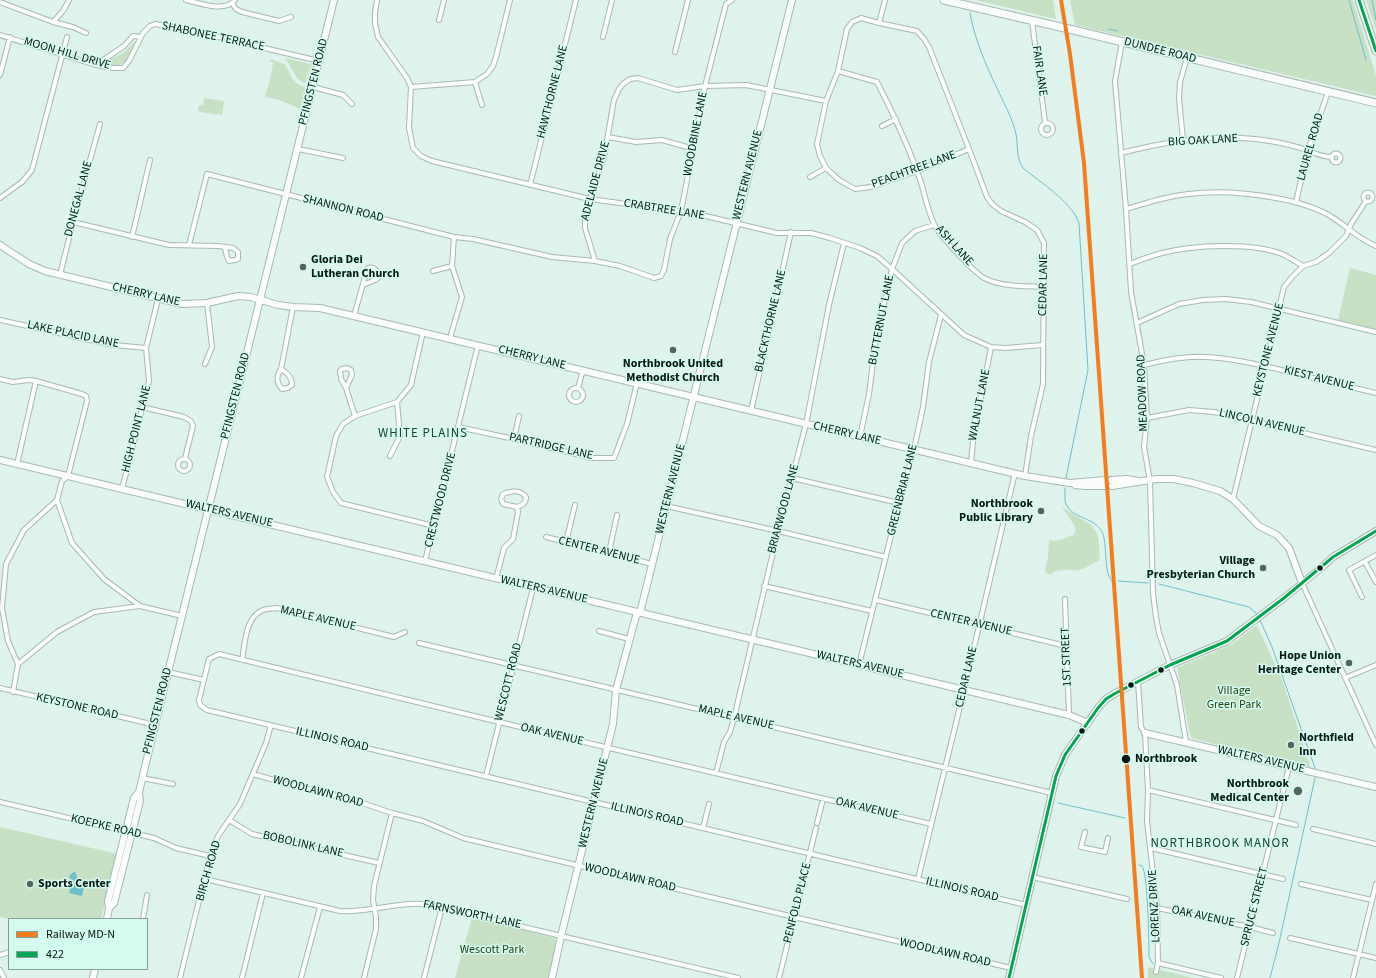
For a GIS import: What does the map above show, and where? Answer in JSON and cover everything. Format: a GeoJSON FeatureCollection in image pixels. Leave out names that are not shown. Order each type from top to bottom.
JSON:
{"type":"FeatureCollection","features":[{"type":"Feature","properties":{"kind":"main road","name":"DUNDEE ROAD"},"geometry":{"type":"LineString","coordinates":[[944,0],[1376,103]]}},
{"type":"Feature","properties":{"kind":"main road"},"geometry":{"type":"LineString","coordinates":[[1360,0],[1376,51]]}},
{"type":"Feature","properties":{"kind":"main road"},"geometry":{"type":"LineString","coordinates":[[1366,101],[1376,97]]}},
{"type":"Feature","properties":{"kind":"street"},"geometry":{"type":"LineString","coordinates":[[53,22],[63,11],[69,0]]}},
{"type":"Feature","properties":{"kind":"street"},"geometry":{"type":"LineString","coordinates":[[186,0],[214,7],[233,2],[236,9],[242,12],[279,21],[291,18]]}},
{"type":"Feature","properties":{"kind":"street","name":"PFINGSTEN ROAD"},"geometry":{"type":"LineString","coordinates":[[107,918],[110,908],[114,903],[125,864],[140,801],[139,792],[142,778],[334,0]]}},
{"type":"Feature","properties":{"kind":"street"},"geometry":{"type":"LineString","coordinates":[[377,0],[375,23],[378,37],[411,87],[475,82],[487,74],[493,66],[510,0]]}},
{"type":"Feature","properties":{"kind":"street"},"geometry":{"type":"LineString","coordinates":[[440,20],[444,0]]}},
{"type":"Feature","properties":{"kind":"street","name":"HAWTHORNE LANE"},"geometry":{"type":"LineString","coordinates":[[530,184],[576,0]]}},
{"type":"Feature","properties":{"kind":"street"},"geometry":{"type":"LineString","coordinates":[[603,37],[612,0]]}},
{"type":"Feature","properties":{"kind":"street"},"geometry":{"type":"LineString","coordinates":[[675,52],[688,0]]}},
{"type":"Feature","properties":{"kind":"street","name":"WOODBINE LANE"},"geometry":{"type":"LineString","coordinates":[[664,270],[670,239],[681,211],[705,86],[726,4],[732,0]]}},
{"type":"Feature","properties":{"kind":"street","name":"WESTERN AVENUE"},"geometry":{"type":"LineString","coordinates":[[552,978],[613,724],[616,690],[629,639],[638,612],[641,609],[792,0]]}},
{"type":"Feature","properties":{"kind":"street"},"geometry":{"type":"LineString","coordinates":[[705,86],[746,85],[826,101],[838,71],[847,29],[852,22],[861,18],[880,23],[885,0]]}},
{"type":"Feature","properties":{"kind":"street"},"geometry":{"type":"LineString","coordinates":[[0,2],[53,22],[73,27],[86,33]]}},
{"type":"Feature","properties":{"kind":"street","name":"FAIR LANE"},"geometry":{"type":"LineString","coordinates":[[1032,21],[1045,122]]}},
{"type":"Feature","properties":{"kind":"street","name":"CEDAR LANE"},"geometry":{"type":"LineString","coordinates":[[880,23],[917,32],[924,39],[929,47],[986,197],[1000,211],[1025,222],[1037,230],[1044,242],[1043,384],[1031,436],[1025,476]]}},
{"type":"Feature","properties":{"kind":"street","name":"SHABONEE TERRACE"},"geometry":{"type":"LineString","coordinates":[[96,65],[124,46],[133,36],[141,37],[143,32],[155,24],[161,24],[319,61]]}},
{"type":"Feature","properties":{"kind":"street","name":"MOON HILL DRIVE"},"geometry":{"type":"LineString","coordinates":[[0,35],[96,65],[113,68],[122,68],[129,61],[141,37]]}},
{"type":"Feature","properties":{"kind":"street"},"geometry":{"type":"LineString","coordinates":[[0,75],[10,37]]}},
{"type":"Feature","properties":{"kind":"street"},"geometry":{"type":"LineString","coordinates":[[0,198],[22,182],[32,170],[67,37]]}},
{"type":"Feature","properties":{"kind":"street","name":"MEADOW ROAD"},"geometry":{"type":"LineString","coordinates":[[1122,42],[1115,81],[1126,209],[1131,292],[1144,365],[1146,418],[1144,447],[1153,589],[1159,633],[1177,685],[1186,742]]}},
{"type":"Feature","properties":{"kind":"street"},"geometry":{"type":"LineString","coordinates":[[1183,140],[1179,99],[1180,82],[1187,58]]}},
{"type":"Feature","properties":{"kind":"street","name":"ASH LANE"},"geometry":{"type":"LineString","coordinates":[[838,71],[877,82],[896,119],[917,171],[934,225],[960,256],[984,278],[998,283],[1011,285],[1043,287]]}},
{"type":"Feature","properties":{"kind":"street","name":"ADELAIDE DRIVE"},"geometry":{"type":"LineString","coordinates":[[595,261],[584,228],[585,216],[604,158],[614,100],[619,89],[630,79],[638,78],[677,90],[705,86]]}},
{"type":"Feature","properties":{"kind":"street"},"geometry":{"type":"LineString","coordinates":[[475,82],[482,104]]}},
{"type":"Feature","properties":{"kind":"street"},"geometry":{"type":"LineString","coordinates":[[313,87],[343,95],[352,104]]}},
{"type":"Feature","properties":{"kind":"street","name":"CRABTREE LANE"},"geometry":{"type":"LineString","coordinates":[[411,87],[409,128],[413,148],[421,156],[432,161],[590,199],[693,213],[777,233],[811,233],[860,248],[877,256],[964,335],[991,347],[1011,348],[1043,345]]}},
{"type":"Feature","properties":{"kind":"street","name":"LAUREL ROAD"},"geometry":{"type":"LineString","coordinates":[[1296,202],[1308,150],[1328,92]]}},
{"type":"Feature","properties":{"kind":"street","name":"PEACHTREE LANE"},"geometry":{"type":"LineString","coordinates":[[826,101],[817,144],[820,156],[826,168],[839,180],[856,189],[871,187],[917,171],[969,149]]}},
{"type":"Feature","properties":{"kind":"street"},"geometry":{"type":"LineString","coordinates":[[882,126],[896,119]]}},
{"type":"Feature","properties":{"kind":"street","name":"DONEGAL LANE"},"geometry":{"type":"LineString","coordinates":[[60,275],[100,124]]}},
{"type":"Feature","properties":{"kind":"street"},"geometry":{"type":"LineString","coordinates":[[608,137],[636,142],[662,140],[694,149]]}},
{"type":"Feature","properties":{"kind":"street","name":"BIG OAK LANE"},"geometry":{"type":"LineString","coordinates":[[1121,153],[1153,145],[1183,140],[1215,138],[1275,142],[1332,157]]}},
{"type":"Feature","properties":{"kind":"street"},"geometry":{"type":"LineString","coordinates":[[298,149],[343,158]]}},
{"type":"Feature","properties":{"kind":"street"},"geometry":{"type":"LineString","coordinates":[[132,237],[150,160]]}},
{"type":"Feature","properties":{"kind":"street"},"geometry":{"type":"LineString","coordinates":[[810,177],[826,168]]}},
{"type":"Feature","properties":{"kind":"street","name":"SHANNON ROAD"},"geometry":{"type":"LineString","coordinates":[[189,245],[207,174],[454,238],[473,239],[552,257],[595,261],[620,266],[654,278],[661,276],[664,270]]}},
{"type":"Feature","properties":{"kind":"street"},"geometry":{"type":"LineString","coordinates":[[1126,209],[1162,198],[1190,194],[1220,192],[1251,193],[1296,202],[1312,207],[1338,220],[1349,230],[1376,246]]}},
{"type":"Feature","properties":{"kind":"street","name":"KEYSTONE AVENUE"},"geometry":{"type":"LineString","coordinates":[[1233,500],[1284,287],[1303,266],[1316,262],[1329,253],[1346,236],[1366,201]]}},
{"type":"Feature","properties":{"kind":"street"},"geometry":{"type":"LineString","coordinates":[[73,222],[169,245],[218,246],[226,248]]}},
{"type":"Feature","properties":{"kind":"street","name":"BUTTERNUT LANE"},"geometry":{"type":"LineString","coordinates":[[860,437],[869,394],[876,339],[892,269],[902,243],[915,231],[934,225]]}},
{"type":"Feature","properties":{"kind":"street","name":"BLACKTHORNE LANE"},"geometry":{"type":"LineString","coordinates":[[751,411],[791,232]]}},
{"type":"Feature","properties":{"kind":"street"},"geometry":{"type":"LineString","coordinates":[[450,338],[462,297],[452,266],[454,238]]}},
{"type":"Feature","properties":{"kind":"street","name":"BRIARWOOD LANE"},"geometry":{"type":"LineString","coordinates":[[716,773],[724,742],[730,732],[734,718],[764,586],[806,424],[829,305],[844,243]]}},
{"type":"Feature","properties":{"kind":"street","name":"CHERRY LANE"},"geometry":{"type":"LineString","coordinates":[[0,246],[35,268],[158,299],[182,304],[207,303],[238,296],[293,307],[320,308],[1025,476],[1085,486],[1127,479],[1147,481],[1156,479],[1174,479],[1193,483],[1220,491],[1233,500],[1259,526],[1278,535],[1289,548],[1302,583]]}},
{"type":"Feature","properties":{"kind":"street"},"geometry":{"type":"LineString","coordinates":[[1130,264],[1163,253],[1208,246],[1242,246],[1282,254],[1303,266]]}},
{"type":"Feature","properties":{"kind":"street"},"geometry":{"type":"LineString","coordinates":[[434,271],[452,266]]}},
{"type":"Feature","properties":{"kind":"street"},"geometry":{"type":"LineString","coordinates":[[354,316],[366,273],[368,268],[378,272],[378,278],[363,285]]}},
{"type":"Feature","properties":{"kind":"street","name":"HIGH POINT LANE"},"geometry":{"type":"LineString","coordinates":[[122,489],[149,381],[146,348],[158,299]]}},
{"type":"Feature","properties":{"kind":"street"},"geometry":{"type":"LineString","coordinates":[[1137,323],[1179,304],[1203,300],[1226,299],[1251,302],[1376,332]]}},
{"type":"Feature","properties":{"kind":"street"},"geometry":{"type":"LineString","coordinates":[[205,364],[212,347],[207,303]]}},
{"type":"Feature","properties":{"kind":"street"},"geometry":{"type":"LineString","coordinates":[[281,369],[287,373],[292,381],[292,385],[288,388],[282,389],[278,384],[277,375],[281,369],[293,307]]}},
{"type":"Feature","properties":{"kind":"street","name":"GREENBRIAR LANE"},"geometry":{"type":"LineString","coordinates":[[859,665],[914,449],[923,407],[929,362],[941,315]]}},
{"type":"Feature","properties":{"kind":"street","name":"LAKE PLACID LANE"},"geometry":{"type":"LineString","coordinates":[[0,320],[114,345],[146,348]]}},
{"type":"Feature","properties":{"kind":"street"},"geometry":{"type":"LineString","coordinates":[[423,332],[412,385],[397,402],[355,416],[343,424],[336,436],[326,477],[340,503],[434,526]]}},
{"type":"Feature","properties":{"kind":"street","name":"CRESTWOOD DRIVE"},"geometry":{"type":"LineString","coordinates":[[425,561],[478,345]]}},
{"type":"Feature","properties":{"kind":"street","name":"WALNUT LANE"},"geometry":{"type":"LineString","coordinates":[[970,463],[975,420],[991,347]]}},
{"type":"Feature","properties":{"kind":"street","name":"KIEST AVENUE"},"geometry":{"type":"LineString","coordinates":[[1144,365],[1168,359],[1205,357],[1223,358],[1265,366],[1376,393]]}},
{"type":"Feature","properties":{"kind":"street"},"geometry":{"type":"LineString","coordinates":[[578,388],[582,370]]}},
{"type":"Feature","properties":{"kind":"street"},"geometry":{"type":"LineString","coordinates":[[0,379],[13,382],[28,380],[86,396],[87,402],[68,476],[62,481],[58,500],[72,543],[104,579],[140,606]]}},
{"type":"Feature","properties":{"kind":"street"},"geometry":{"type":"LineString","coordinates":[[17,464],[36,382]]}},
{"type":"Feature","properties":{"kind":"street","name":"PARTRIDGE LANE"},"geometry":{"type":"LineString","coordinates":[[458,427],[514,438],[592,458],[614,458],[627,424],[637,383]]}},
{"type":"Feature","properties":{"kind":"street"},"geometry":{"type":"LineString","coordinates":[[346,388],[355,416]]}},
{"type":"Feature","properties":{"kind":"street"},"geometry":{"type":"LineString","coordinates":[[390,456],[400,436],[397,402]]}},
{"type":"Feature","properties":{"kind":"street"},"geometry":{"type":"LineString","coordinates":[[142,407],[184,417],[191,421],[193,426],[185,458]]}},
{"type":"Feature","properties":{"kind":"street","name":"LINCOLN AVENUE"},"geometry":{"type":"LineString","coordinates":[[1146,418],[1189,410],[1214,412],[1376,450]]}},
{"type":"Feature","properties":{"kind":"street"},"geometry":{"type":"LineString","coordinates":[[514,438],[519,416]]}},
{"type":"Feature","properties":{"kind":"street","name":"WALTERS AVENUE"},"geometry":{"type":"LineString","coordinates":[[0,460],[1069,715],[1088,723]]}},
{"type":"Feature","properties":{"kind":"street","name":"CEDAR LANE"},"geometry":{"type":"LineString","coordinates":[[918,879],[1015,473]]}},
{"type":"Feature","properties":{"kind":"street"},"geometry":{"type":"LineString","coordinates":[[792,478],[899,504]]}},
{"type":"Feature","properties":{"kind":"street"},"geometry":{"type":"LineString","coordinates":[[514,491],[524,493],[526,501],[523,505],[517,507],[503,504],[501,499],[503,494],[514,491]]}},
{"type":"Feature","properties":{"kind":"street"},"geometry":{"type":"LineString","coordinates":[[13,692],[18,664],[8,642],[2,608],[6,564],[24,530],[58,500]]}},
{"type":"Feature","properties":{"kind":"street"},"geometry":{"type":"LineString","coordinates":[[566,542],[575,505]]}},
{"type":"Feature","properties":{"kind":"street"},"geometry":{"type":"LineString","coordinates":[[666,506],[778,530],[886,557]]}},
{"type":"Feature","properties":{"kind":"street"},"geometry":{"type":"LineString","coordinates":[[496,578],[504,548],[513,539],[518,512],[517,507]]}},
{"type":"Feature","properties":{"kind":"street"},"geometry":{"type":"LineString","coordinates":[[609,552],[617,516]]}},
{"type":"Feature","properties":{"kind":"street"},"geometry":{"type":"LineString","coordinates":[[1294,564],[1303,574],[1307,574],[1376,531]]}},
{"type":"Feature","properties":{"kind":"street","name":"CENTER AVENUE"},"geometry":{"type":"LineString","coordinates":[[546,537],[652,564]]}},
{"type":"Feature","properties":{"kind":"street"},"geometry":{"type":"LineString","coordinates":[[1362,597],[1349,570],[1376,555]]}},
{"type":"Feature","properties":{"kind":"street"},"geometry":{"type":"LineString","coordinates":[[1009,978],[1056,776],[1065,755],[1106,699],[1170,665],[1227,641],[1333,557]]}},
{"type":"Feature","properties":{"kind":"street"},"geometry":{"type":"LineString","coordinates":[[1365,562],[1376,582]]}},
{"type":"Feature","properties":{"kind":"street"},"geometry":{"type":"LineString","coordinates":[[1302,583],[1376,745]]}},
{"type":"Feature","properties":{"kind":"street"},"geometry":{"type":"LineString","coordinates":[[764,586],[872,611]]}},
{"type":"Feature","properties":{"kind":"street","name":"WESCOTT ROAD"},"geometry":{"type":"LineString","coordinates":[[486,776],[533,588]]}},
{"type":"Feature","properties":{"kind":"street","name":"1ST STREET"},"geometry":{"type":"LineString","coordinates":[[1065,599],[1069,715]]}},
{"type":"Feature","properties":{"kind":"street","name":"CENTER AVENUE"},"geometry":{"type":"LineString","coordinates":[[876,600],[1066,646]]}},
{"type":"Feature","properties":{"kind":"street"},"geometry":{"type":"LineString","coordinates":[[18,664],[57,632],[94,612],[140,606],[182,616]]}},
{"type":"Feature","properties":{"kind":"street","name":"MAPLE AVENUE"},"geometry":{"type":"LineString","coordinates":[[242,660],[249,623],[255,615],[268,609],[277,608],[394,636],[404,632]]}},
{"type":"Feature","properties":{"kind":"street"},"geometry":{"type":"LineString","coordinates":[[599,631],[629,639]]}},
{"type":"Feature","properties":{"kind":"street","name":"MAPLE AVENUE"},"geometry":{"type":"LineString","coordinates":[[419,643],[1052,793]]}},
{"type":"Feature","properties":{"kind":"street","name":"OAK AVENUE"},"geometry":{"type":"LineString","coordinates":[[204,680],[209,659],[219,654],[607,748],[931,824]]}},
{"type":"Feature","properties":{"kind":"street"},"geometry":{"type":"LineString","coordinates":[[1345,678],[1376,665]]}},
{"type":"Feature","properties":{"kind":"street"},"geometry":{"type":"LineString","coordinates":[[168,672],[204,680]]}},
{"type":"Feature","properties":{"kind":"street","name":"ILLINOIS ROAD"},"geometry":{"type":"LineString","coordinates":[[204,680],[199,700],[200,705],[208,710],[1026,905]]}},
{"type":"Feature","properties":{"kind":"street","name":"LORENZ DRIVE"},"geometry":{"type":"LineString","coordinates":[[1138,682],[1141,727],[1145,733],[1148,790],[1147,821],[1157,908],[1158,963],[1156,972]]}},
{"type":"Feature","properties":{"kind":"street","name":"KEYSTONE ROAD"},"geometry":{"type":"LineString","coordinates":[[0,688],[155,725]]}},
{"type":"Feature","properties":{"kind":"street","name":"BIRCH ROAD"},"geometry":{"type":"LineString","coordinates":[[180,978],[210,856],[218,836],[240,804],[266,743],[271,725]]}},
{"type":"Feature","properties":{"kind":"street","name":"WALTERS AVENUE"},"geometry":{"type":"LineString","coordinates":[[1145,733],[1376,787]]}},
{"type":"Feature","properties":{"kind":"street","name":"SPRUCE STREET"},"geometry":{"type":"LineString","coordinates":[[1237,978],[1289,767]]}},
{"type":"Feature","properties":{"kind":"street","name":"WOODLAWN ROAD"},"geometry":{"type":"LineString","coordinates":[[253,774],[353,800],[392,813],[423,821],[463,838],[794,918],[1011,968]]}},
{"type":"Feature","properties":{"kind":"street"},"geometry":{"type":"LineString","coordinates":[[142,778],[173,784]]}},
{"type":"Feature","properties":{"kind":"street"},"geometry":{"type":"LineString","coordinates":[[1148,790],[1296,825]]}},
{"type":"Feature","properties":{"kind":"street","name":"PFINGSTEN ROAD"},"geometry":{"type":"LineString","coordinates":[[110,908],[108,901],[125,831],[134,798],[139,792]]}},
{"type":"Feature","properties":{"kind":"street","name":"PENFOLD PLACE"},"geometry":{"type":"LineString","coordinates":[[779,978],[823,799]]}},
{"type":"Feature","properties":{"kind":"street","name":"KOEPKE ROAD"},"geometry":{"type":"LineString","coordinates":[[0,802],[154,838],[176,848],[210,856]]}},
{"type":"Feature","properties":{"kind":"street"},"geometry":{"type":"LineString","coordinates":[[703,828],[709,804]]}},
{"type":"Feature","properties":{"kind":"street"},"geometry":{"type":"LineString","coordinates":[[364,978],[376,929],[373,900],[374,886],[392,813]]}},
{"type":"Feature","properties":{"kind":"street","name":"BOBOLINK LANE"},"geometry":{"type":"LineString","coordinates":[[229,820],[252,834],[379,863]]}},
{"type":"Feature","properties":{"kind":"street"},"geometry":{"type":"LineString","coordinates":[[1313,829],[1376,844]]}},
{"type":"Feature","properties":{"kind":"street"},"geometry":{"type":"LineString","coordinates":[[1085,832],[1081,847],[1105,852],[1108,838]]}},
{"type":"Feature","properties":{"kind":"street"},"geometry":{"type":"LineString","coordinates":[[1150,848],[1283,879]]}},
{"type":"Feature","properties":{"kind":"street"},"geometry":{"type":"LineString","coordinates":[[118,863],[125,864]]}},
{"type":"Feature","properties":{"kind":"street"},"geometry":{"type":"LineString","coordinates":[[1032,877],[1127,899]]}},
{"type":"Feature","properties":{"kind":"street","name":"FARNSWORTH LANE"},"geometry":{"type":"LineString","coordinates":[[205,879],[320,907],[348,912],[421,903],[738,978]]}},
{"type":"Feature","properties":{"kind":"street"},"geometry":{"type":"LineString","coordinates":[[1301,884],[1372,900]]}},
{"type":"Feature","properties":{"kind":"street"},"geometry":{"type":"LineString","coordinates":[[1353,978],[1376,884]]}},
{"type":"Feature","properties":{"kind":"street"},"geometry":{"type":"LineString","coordinates":[[242,978],[263,893]]}},
{"type":"Feature","properties":{"kind":"street"},"geometry":{"type":"LineString","coordinates":[[143,918],[147,895]]}},
{"type":"Feature","properties":{"kind":"street"},"geometry":{"type":"LineString","coordinates":[[301,978],[320,907]]}},
{"type":"Feature","properties":{"kind":"street"},"geometry":{"type":"LineString","coordinates":[[424,978],[442,907]]}},
{"type":"Feature","properties":{"kind":"street","name":"OAK AVENUE"},"geometry":{"type":"LineString","coordinates":[[1157,908],[1273,933]]}},
{"type":"Feature","properties":{"kind":"street"},"geometry":{"type":"LineString","coordinates":[[1290,938],[1376,958]]}},
{"type":"Feature","properties":{"kind":"street"},"geometry":{"type":"LineString","coordinates":[[1158,963],[1221,978]]}},
{"type":"Feature","properties":{"kind":"street"},"geometry":{"type":"LineString","coordinates":[[0,970],[4,978]]}},
{"type":"Feature","properties":{"kind":"green space"},"geometry":{"type":"Polygon","coordinates":[[[976,0],[1053,0],[1056,19],[976,0]]]}},
{"type":"Feature","properties":{"kind":"green space"},"geometry":{"type":"Polygon","coordinates":[[[1070,0],[1353,0],[1376,76],[1376,96],[1075,25],[1070,0]]]}},
{"type":"Feature","properties":{"kind":"green space"},"geometry":{"type":"Polygon","coordinates":[[[1366,0],[1376,0],[1376,30],[1366,0]]]}},
{"type":"Feature","properties":{"kind":"green space"},"geometry":{"type":"Polygon","coordinates":[[[134,42],[136,42],[131,53],[121,64],[104,64],[104,62],[106,63],[123,53],[134,42]]]}},
{"type":"Feature","properties":{"kind":"green space"},"geometry":{"type":"Polygon","coordinates":[[[284,58],[310,64],[305,83],[295,76],[284,58]]]}},
{"type":"Feature","properties":{"kind":"green space"},"geometry":{"type":"Polygon","coordinates":[[[271,59],[284,64],[294,81],[305,87],[300,109],[279,100],[262,96],[265,96],[270,80],[273,63],[270,62],[271,59]]]}},
{"type":"Feature","properties":{"kind":"green space"},"geometry":{"type":"Polygon","coordinates":[[[311,62],[314,66],[311,81],[306,83],[311,62]]]}},
{"type":"Feature","properties":{"kind":"green space"},"geometry":{"type":"Polygon","coordinates":[[[204,98],[224,101],[222,115],[198,111],[199,105],[203,106],[204,98]]]}},
{"type":"Feature","properties":{"kind":"green space"},"geometry":{"type":"Polygon","coordinates":[[[1350,268],[1376,275],[1376,329],[1338,320],[1350,268]]]}},
{"type":"Feature","properties":{"kind":"green space"},"geometry":{"type":"Polygon","coordinates":[[[1062,507],[1091,525],[1098,535],[1100,560],[1079,570],[1060,570],[1051,574],[1046,573],[1045,569],[1048,559],[1049,540],[1056,541],[1074,535],[1076,528],[1062,507]]]}},
{"type":"Feature","properties":{"kind":"green space","name":"Village Green Park"},"geometry":{"type":"Polygon","coordinates":[[[1257,625],[1282,680],[1311,768],[1191,738],[1177,668],[1232,644],[1257,625]]]}},
{"type":"Feature","properties":{"kind":"green space"},"geometry":{"type":"Polygon","coordinates":[[[0,827],[118,854],[101,918],[8,919],[0,917],[0,827]]]}},
{"type":"Feature","properties":{"kind":"green space","name":"Wescott Park"},"geometry":{"type":"Polygon","coordinates":[[[472,917],[555,938],[557,942],[548,978],[455,978],[472,917]]]}},
{"type":"Feature","properties":{"kind":"green space"},"geometry":{"type":"Polygon","coordinates":[[[1148,967],[1194,978],[1148,978],[1148,967]]]}},
{"type":"Feature","properties":{"kind":"water"},"geometry":{"type":"Polygon","coordinates":[[[75,871],[78,880],[82,880],[81,882],[77,882],[76,886],[84,887],[82,896],[69,893],[72,881],[69,876],[75,871]]]}},
{"type":"Feature","properties":{"kind":"waterway"},"geometry":{"type":"LineString","coordinates":[[1349,0],[1366,60]]}},
{"type":"Feature","properties":{"kind":"waterway"},"geometry":{"type":"LineString","coordinates":[[1372,0],[1376,20]]}},
{"type":"Feature","properties":{"kind":"waterway"},"geometry":{"type":"LineString","coordinates":[[970,13],[974,32],[981,51],[1013,124],[1016,135],[1018,155],[1023,168],[1063,200],[1075,215],[1079,223],[1088,370],[1066,478]]}},
{"type":"Feature","properties":{"kind":"waterway"},"geometry":{"type":"LineString","coordinates":[[1108,29],[1118,31]]}},
{"type":"Feature","properties":{"kind":"waterway"},"geometry":{"type":"LineString","coordinates":[[1065,488],[1065,501],[1067,507],[1071,511],[1093,523],[1102,532],[1105,544],[1107,572],[1112,581]]}},
{"type":"Feature","properties":{"kind":"waterway"},"geometry":{"type":"LineString","coordinates":[[1118,581],[1148,583]]}},
{"type":"Feature","properties":{"kind":"waterway"},"geometry":{"type":"LineString","coordinates":[[1159,584],[1249,607],[1257,615]]}},
{"type":"Feature","properties":{"kind":"waterway"},"geometry":{"type":"LineString","coordinates":[[1260,620],[1272,647],[1315,768]]}},
{"type":"Feature","properties":{"kind":"waterway"},"geometry":{"type":"LineString","coordinates":[[1270,978],[1315,778]]}},
{"type":"Feature","properties":{"kind":"waterway"},"geometry":{"type":"LineString","coordinates":[[1058,803],[1125,818]]}},
{"type":"Feature","properties":{"kind":"waterway"},"geometry":{"type":"LineString","coordinates":[[1139,865],[1142,866],[1146,881],[1149,957],[1153,964]]}},
{"type":"Feature","properties":{"kind":"rail line","name":"MD-N"},"geometry":{"type":"LineString","coordinates":[[1061,0],[1070,54],[1084,163],[1142,978]]}},
{"type":"Feature","properties":{"kind":"transit line","name":"422"},"geometry":{"type":"LineString","coordinates":[[1359,0],[1376,51]]}},
{"type":"Feature","properties":{"kind":"transit line","name":"422"},"geometry":{"type":"LineString","coordinates":[[1009,978],[1056,776],[1065,755],[1098,708],[1106,699],[1114,694],[1170,665],[1227,641],[1284,598],[1333,557],[1376,531]]}},
{"type":"Feature","properties":{"kind":"place","name":"Gloria Dei Lutheran Church"},"geometry":{"type":"Point","coordinates":[303,267]}},
{"type":"Feature","properties":{"kind":"place","name":"Northbrook United Methodist Church"},"geometry":{"type":"Point","coordinates":[673,350]}},
{"type":"Feature","properties":{"kind":"place","name":"Northbrook Public Library"},"geometry":{"type":"Point","coordinates":[1041,511]}},
{"type":"Feature","properties":{"kind":"place","name":"Village Presbyterian Church"},"geometry":{"type":"Point","coordinates":[1263,568]}},
{"type":"Feature","properties":{"kind":"place","name":"Hope Union Heritage Center"},"geometry":{"type":"Point","coordinates":[1349,663]}},
{"type":"Feature","properties":{"kind":"place","name":"Northfield Inn"},"geometry":{"type":"Point","coordinates":[1291,745]}},
{"type":"Feature","properties":{"kind":"place","name":"Northbrook"},"geometry":{"type":"Point","coordinates":[1126,759]}},
{"type":"Feature","properties":{"kind":"place","name":"Northbrook Medical Center"},"geometry":{"type":"Point","coordinates":[1298,791]}},
{"type":"Feature","properties":{"kind":"place","name":"Sports Center"},"geometry":{"type":"Point","coordinates":[30,884]}},
{"type":"Feature","properties":{"kind":"district","name":"WHITE PLAINS"},"geometry":{"type":"Point","coordinates":[423,434]}},
{"type":"Feature","properties":{"kind":"district","name":"NORTHBROOK MANOR"},"geometry":{"type":"Point","coordinates":[1220,844]}}]}
